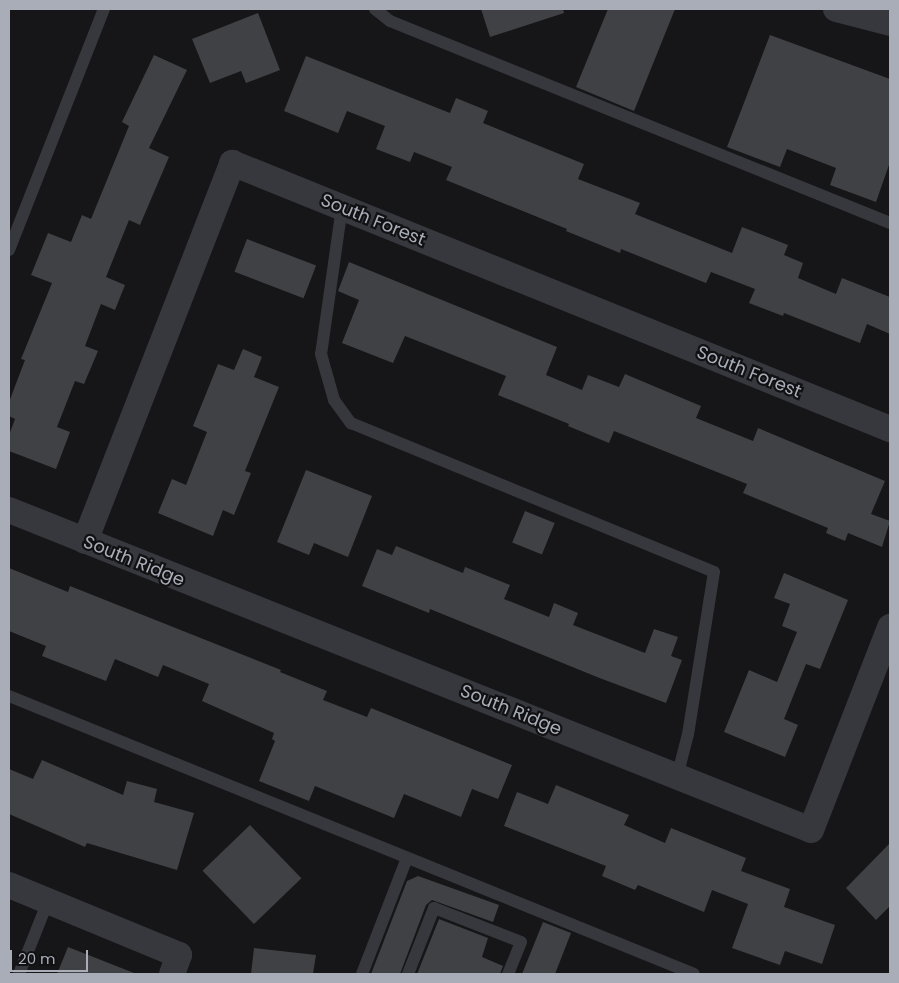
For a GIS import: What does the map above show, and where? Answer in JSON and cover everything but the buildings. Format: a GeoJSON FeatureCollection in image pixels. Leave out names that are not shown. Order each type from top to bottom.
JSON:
{"type":"FeatureCollection","features":[{"type":"Feature","properties":{"kind":"street"},"geometry":{"type":"LineString","coordinates":[[836,9],[890,23]]}},
{"type":"Feature","properties":{"kind":"street","name":"South Forest"},"geometry":{"type":"LineString","coordinates":[[86,541],[232,163],[890,429]]}},
{"type":"Feature","properties":{"kind":"street","name":"South Ridge"},"geometry":{"type":"LineString","coordinates":[[9,510],[811,830],[890,628]]}},
{"type":"Feature","properties":{"kind":"street"},"geometry":{"type":"LineString","coordinates":[[9,885],[48,902],[176,965]]}},
{"type":"Feature","properties":{"kind":"lane"},"geometry":{"type":"LineString","coordinates":[[9,250],[104,9]]}},
{"type":"Feature","properties":{"kind":"lane"},"geometry":{"type":"LineString","coordinates":[[375,9],[390,21],[890,223]]}},
{"type":"Feature","properties":{"kind":"lane"},"geometry":{"type":"LineString","coordinates":[[342,207],[321,354],[334,400],[351,423],[714,572],[688,734],[677,777]]}},
{"type":"Feature","properties":{"kind":"lane"},"geometry":{"type":"LineString","coordinates":[[9,696],[694,974]]}},
{"type":"Feature","properties":{"kind":"lane"},"geometry":{"type":"LineString","coordinates":[[362,974],[407,858]]}},
{"type":"Feature","properties":{"kind":"lane"},"geometry":{"type":"LineString","coordinates":[[19,974],[48,902]]}},
{"type":"Feature","properties":{"kind":"lane"},"geometry":{"type":"LineString","coordinates":[[408,974],[434,908],[521,942],[508,974]]}}]}
